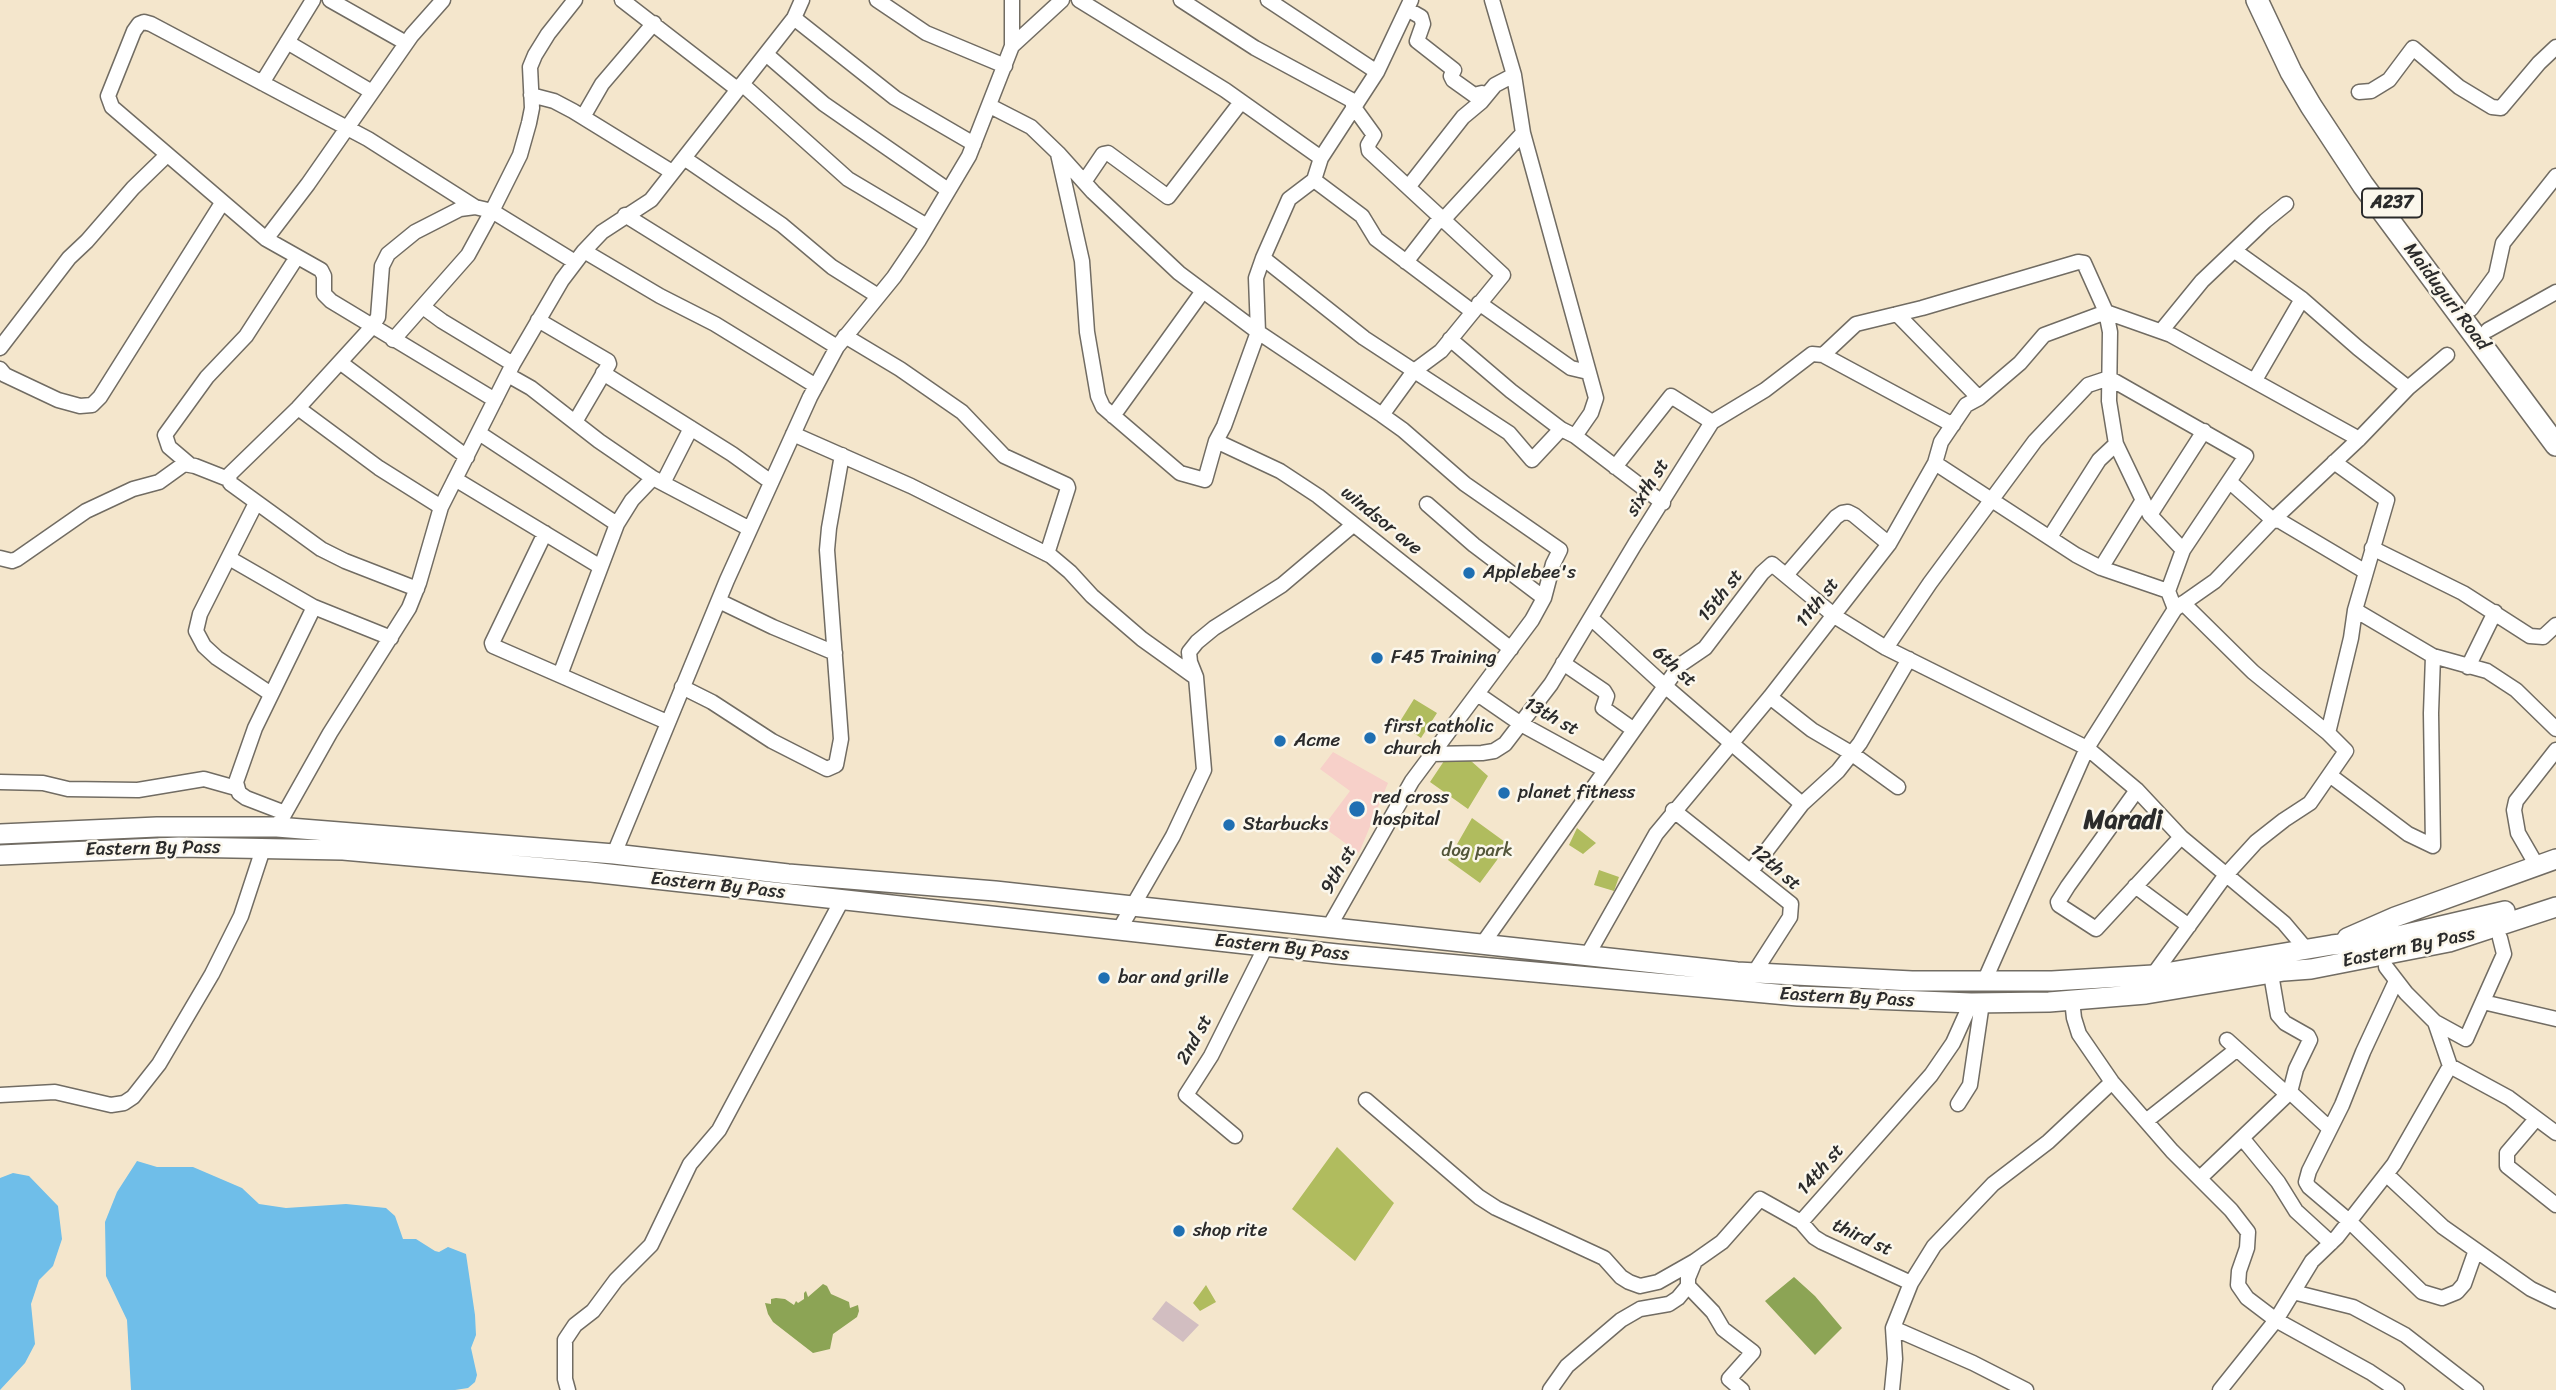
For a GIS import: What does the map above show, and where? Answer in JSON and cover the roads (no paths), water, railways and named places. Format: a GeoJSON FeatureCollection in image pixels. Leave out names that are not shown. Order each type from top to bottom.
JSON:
{"type":"FeatureCollection","features":[{"type":"Feature","properties":{"kind":"highway","name":"Maiduguri Road"},"geometry":{"type":"LineString","coordinates":[[2257,0],[2291,72],[2348,162],[2556,445]]}},
{"type":"Feature","properties":{"kind":"highway","name":"Maiduguri Road"},"geometry":{"type":"LineString","coordinates":[[2272,0],[2295,49],[2337,124],[2402,219],[2556,422]]}},
{"type":"Feature","properties":{"kind":"main road","name":"Eastern By Pass"},"geometry":{"type":"LineString","coordinates":[[0,834],[281,820],[788,874],[995,891],[1481,946],[1754,972],[1912,981],[2052,981],[2153,975],[2306,949],[2385,939],[2493,916],[2556,894]]}},
{"type":"Feature","properties":{"kind":"main road","name":"Eastern By Pass"},"geometry":{"type":"LineString","coordinates":[[0,855],[179,847],[343,850],[550,869],[1266,946],[1722,990],[1870,1000],[1977,1003],[2146,994],[2311,969],[2449,942],[2556,907]]}},
{"type":"Feature","properties":{"kind":"main road"},"geometry":{"type":"LineString","coordinates":[[2332,945],[2395,917],[2556,859]]}},
{"type":"Feature","properties":{"kind":"main road"},"geometry":{"type":"LineString","coordinates":[[2311,969],[2339,973],[2391,974],[2556,921]]}},
{"type":"Feature","properties":{"kind":"street"},"geometry":{"type":"LineString","coordinates":[[262,83],[313,0]]}},
{"type":"Feature","properties":{"kind":"street"},"geometry":{"type":"LineString","coordinates":[[330,0],[406,43]]}},
{"type":"Feature","properties":{"kind":"street"},"geometry":{"type":"LineString","coordinates":[[266,239],[406,43],[442,0]]}},
{"type":"Feature","properties":{"kind":"street"},"geometry":{"type":"LineString","coordinates":[[393,340],[468,255],[492,211],[520,155],[532,108],[530,67],[548,34],[575,0]]}},
{"type":"Feature","properties":{"kind":"street"},"geometry":{"type":"LineString","coordinates":[[622,0],[740,87],[848,178],[927,226]]}},
{"type":"Feature","properties":{"kind":"street"},"geometry":{"type":"LineString","coordinates":[[0,782],[43,783],[68,789],[138,790],[204,779],[236,788],[246,798],[281,820],[330,733],[409,608],[441,507],[538,320],[580,256],[602,232],[650,200],[794,18],[802,0]]}},
{"type":"Feature","properties":{"kind":"street"},"geometry":{"type":"LineString","coordinates":[[877,0],[926,33],[1006,66]]}},
{"type":"Feature","properties":{"kind":"street"},"geometry":{"type":"LineString","coordinates":[[614,854],[750,529],[816,386],[841,342],[894,277],[974,144],[1013,46],[1012,0]]}},
{"type":"Feature","properties":{"kind":"street"},"geometry":{"type":"LineString","coordinates":[[1013,46],[1062,0]]}},
{"type":"Feature","properties":{"kind":"street"},"geometry":{"type":"LineString","coordinates":[[1079,0],[1169,54],[1321,158]]}},
{"type":"Feature","properties":{"kind":"street"},"geometry":{"type":"LineString","coordinates":[[990,106],[1031,127],[1153,250],[1203,290],[1258,332],[1382,415],[1413,371],[1441,351],[1503,275],[1442,221],[1368,148],[1374,135],[1355,104],[1255,48],[1181,0]]}},
{"type":"Feature","properties":{"kind":"street"},"geometry":{"type":"LineString","coordinates":[[1268,0],[1290,6],[1377,72]]}},
{"type":"Feature","properties":{"kind":"street"},"geometry":{"type":"LineString","coordinates":[[1492,0],[1514,75],[1523,133],[1596,398],[1591,413],[1575,436]]}},
{"type":"Feature","properties":{"kind":"street"},"geometry":{"type":"LineString","coordinates":[[1058,153],[1082,261],[1087,332],[1098,396],[1103,407],[1186,476],[1205,480],[1216,441],[1258,332],[1256,278],[1263,258],[1289,199],[1314,180],[1321,158],[1377,72],[1409,4],[1421,17],[1423,24],[1417,41],[1454,70],[1451,76],[1453,80],[1474,95],[1487,94]]}},
{"type":"Feature","properties":{"kind":"street"},"geometry":{"type":"LineString","coordinates":[[794,18],[895,98],[974,144]]}},
{"type":"Feature","properties":{"kind":"street"},"geometry":{"type":"LineString","coordinates":[[583,117],[602,84],[654,23]]}},
{"type":"Feature","properties":{"kind":"street"},"geometry":{"type":"LineString","coordinates":[[495,400],[371,328],[326,298],[322,288],[324,276],[321,270],[266,239],[109,103],[108,96],[139,24],[151,24],[393,153],[475,207],[492,211],[715,324],[816,386]]}},
{"type":"Feature","properties":{"kind":"street"},"geometry":{"type":"LineString","coordinates":[[287,43],[372,92]]}},
{"type":"Feature","properties":{"kind":"street"},"geometry":{"type":"LineString","coordinates":[[2359,92],[2371,91],[2389,79],[2413,48],[2459,87],[2492,107],[2501,108],[2556,47]]}},
{"type":"Feature","properties":{"kind":"street"},"geometry":{"type":"LineString","coordinates":[[766,54],[824,104],[948,190]]}},
{"type":"Feature","properties":{"kind":"street"},"geometry":{"type":"LineString","coordinates":[[1409,186],[1463,117],[1495,85],[1514,75]]}},
{"type":"Feature","properties":{"kind":"street"},"geometry":{"type":"LineString","coordinates":[[531,95],[554,101],[583,117],[672,173]]}},
{"type":"Feature","properties":{"kind":"street"},"geometry":{"type":"LineString","coordinates":[[1084,182],[1102,154],[1108,153],[1168,197],[1241,102]]}},
{"type":"Feature","properties":{"kind":"street"},"geometry":{"type":"LineString","coordinates":[[1406,262],[1437,222],[1442,221],[1523,133]]}},
{"type":"Feature","properties":{"kind":"street"},"geometry":{"type":"LineString","coordinates":[[0,348],[69,258],[167,155]]}},
{"type":"Feature","properties":{"kind":"street"},"geometry":{"type":"LineString","coordinates":[[684,158],[782,225],[832,267],[878,296]]}},
{"type":"Feature","properties":{"kind":"street"},"geometry":{"type":"LineString","coordinates":[[2471,309],[2496,275],[2503,243],[2556,176]]}},
{"type":"Feature","properties":{"kind":"street"},"geometry":{"type":"LineString","coordinates":[[1314,180],[1362,216],[1376,239],[1406,262],[1571,368],[1588,372]]}},
{"type":"Feature","properties":{"kind":"street"},"geometry":{"type":"LineString","coordinates":[[0,369],[5,375],[58,400],[80,406],[92,405],[105,390],[222,203]]}},
{"type":"Feature","properties":{"kind":"street"},"geometry":{"type":"LineString","coordinates":[[2162,330],[2202,281],[2286,204]]}},
{"type":"Feature","properties":{"kind":"street"},"geometry":{"type":"LineString","coordinates":[[228,479],[341,363],[371,328],[378,317],[382,266],[388,254],[415,232],[440,218],[460,209],[475,207]]}},
{"type":"Feature","properties":{"kind":"street"},"geometry":{"type":"LineString","coordinates":[[625,215],[841,342],[900,369],[962,412],[1004,456],[1067,485],[1047,554]]}},
{"type":"Feature","properties":{"kind":"street"},"geometry":{"type":"LineString","coordinates":[[2235,251],[2302,299],[2408,388]]}},
{"type":"Feature","properties":{"kind":"street"},"geometry":{"type":"LineString","coordinates":[[297,257],[246,336],[206,377],[165,435],[169,447],[189,464],[228,479],[256,503],[321,549],[416,589]]}},
{"type":"Feature","properties":{"kind":"street"},"geometry":{"type":"LineString","coordinates":[[1263,258],[1364,338],[1509,433],[1532,460],[1561,429]]}},
{"type":"Feature","properties":{"kind":"street","name":"sixth st"},"geometry":{"type":"LineString","coordinates":[[1431,754],[1494,751],[1505,744],[1551,684],[1712,422],[1765,390],[1812,354],[1823,355],[1856,324],[2078,262],[2087,266],[2106,312],[2110,332],[2109,401],[2116,444],[2150,515],[2183,550]]}},
{"type":"Feature","properties":{"kind":"street"},"geometry":{"type":"LineString","coordinates":[[1113,416],[1203,290]]}},
{"type":"Feature","properties":{"kind":"street"},"geometry":{"type":"LineString","coordinates":[[2488,330],[2556,292]]}},
{"type":"Feature","properties":{"kind":"street"},"geometry":{"type":"LineString","coordinates":[[2256,380],[2302,299]]}},
{"type":"Feature","properties":{"kind":"street"},"geometry":{"type":"LineString","coordinates":[[423,307],[511,370],[618,455],[658,480],[750,529]]}},
{"type":"Feature","properties":{"kind":"street"},"geometry":{"type":"LineString","coordinates":[[2106,312],[2162,330],[2359,439]]}},
{"type":"Feature","properties":{"kind":"street","name":"11th st"},"geometry":{"type":"LineString","coordinates":[[1587,956],[1645,848],[1673,810],[1770,697],[1889,544],[1935,463],[1941,442],[1966,405],[1979,398],[2020,363],[2045,335],[2106,312]]}},
{"type":"Feature","properties":{"kind":"street"},"geometry":{"type":"LineString","coordinates":[[1897,314],[1979,398]]}},
{"type":"Feature","properties":{"kind":"street"},"geometry":{"type":"LineString","coordinates":[[538,320],[606,358],[609,364],[575,422]]}},
{"type":"Feature","properties":{"kind":"street"},"geometry":{"type":"LineString","coordinates":[[1450,339],[1511,391],[1663,503]]}},
{"type":"Feature","properties":{"kind":"street"},"geometry":{"type":"LineString","coordinates":[[1823,355],[1953,425]]}},
{"type":"Feature","properties":{"kind":"street"},"geometry":{"type":"LineString","coordinates":[[1984,982],[2087,748],[2179,606],[2215,581],[2273,520],[2359,439],[2408,388],[2446,355]]}},
{"type":"Feature","properties":{"kind":"street"},"geometry":{"type":"LineString","coordinates":[[341,363],[467,457]]}},
{"type":"Feature","properties":{"kind":"street"},"geometry":{"type":"LineString","coordinates":[[603,373],[771,482]]}},
{"type":"Feature","properties":{"kind":"street"},"geometry":{"type":"LineString","coordinates":[[1886,648],[1930,583],[2035,441],[2088,385],[2109,378],[2246,456],[2183,550],[2168,591]]}},
{"type":"Feature","properties":{"kind":"street"},"geometry":{"type":"LineString","coordinates":[[1615,467],[1671,396],[1712,422]]}},
{"type":"Feature","properties":{"kind":"street"},"geometry":{"type":"LineString","coordinates":[[298,408],[379,468],[441,507]]}},
{"type":"Feature","properties":{"kind":"street","name":"9th st"},"geometry":{"type":"LineString","coordinates":[[1329,927],[1412,781],[1521,638],[1544,598],[1553,564],[1560,550],[1465,484],[1382,415]]}},
{"type":"Feature","properties":{"kind":"street"},"geometry":{"type":"LineString","coordinates":[[560,675],[617,524],[632,500],[658,480],[691,428]]}},
{"type":"Feature","properties":{"kind":"street"},"geometry":{"type":"LineString","coordinates":[[2150,515],[2204,431]]}},
{"type":"Feature","properties":{"kind":"street"},"geometry":{"type":"LineString","coordinates":[[479,433],[617,524]]}},
{"type":"Feature","properties":{"kind":"street"},"geometry":{"type":"LineString","coordinates":[[793,433],[911,486],[1047,554],[1142,639],[1196,677]]}},
{"type":"Feature","properties":{"kind":"street","name":"windsor ave"},"geometry":{"type":"LineString","coordinates":[[1216,441],[1280,471],[1318,496],[1511,649]]}},
{"type":"Feature","properties":{"kind":"street"},"geometry":{"type":"LineString","coordinates":[[2050,537],[2099,460],[2116,444]]}},
{"type":"Feature","properties":{"kind":"street"},"geometry":{"type":"LineString","coordinates":[[682,687],[712,702],[772,741],[827,769],[832,768],[839,759],[841,739],[827,550],[842,455]]}},
{"type":"Feature","properties":{"kind":"street"},"geometry":{"type":"LineString","coordinates":[[2328,733],[2355,610],[2387,500],[2334,462]]}},
{"type":"Feature","properties":{"kind":"street"},"geometry":{"type":"LineString","coordinates":[[1935,463],[2077,555],[2101,568],[2168,591],[2179,606],[2346,751],[2310,803],[2256,842],[2225,876],[2153,975]]}},
{"type":"Feature","properties":{"kind":"street"},"geometry":{"type":"LineString","coordinates":[[0,558],[12,561],[17,559],[86,511],[132,489],[159,482],[184,464],[189,464]]}},
{"type":"Feature","properties":{"kind":"street"},"geometry":{"type":"LineString","coordinates":[[455,479],[599,566]]}},
{"type":"Feature","properties":{"kind":"street"},"geometry":{"type":"LineString","coordinates":[[2230,482],[2273,520],[2280,521],[2366,572]]}},
{"type":"Feature","properties":{"kind":"street"},"geometry":{"type":"LineString","coordinates":[[2101,568],[2143,500]]}},
{"type":"Feature","properties":{"kind":"street"},"geometry":{"type":"LineString","coordinates":[[256,503],[200,614],[196,631],[204,646],[217,658],[271,694]]}},
{"type":"Feature","properties":{"kind":"street"},"geometry":{"type":"LineString","coordinates":[[1427,503],[1474,545],[1544,598]]}},
{"type":"Feature","properties":{"kind":"street"},"geometry":{"type":"LineString","coordinates":[[1889,544],[1854,514],[1842,513],[1787,574],[1834,613],[1886,648],[2087,748],[2137,790],[2181,837],[2284,923],[2306,949]]}},
{"type":"Feature","properties":{"kind":"street"},"geometry":{"type":"LineString","coordinates":[[1119,930],[1173,836],[1204,770],[1196,677],[1189,652],[1196,642],[1214,628],[1282,585],[1353,525]]}},
{"type":"Feature","properties":{"kind":"street"},"geometry":{"type":"LineString","coordinates":[[545,533],[492,643],[493,646],[667,722]]}},
{"type":"Feature","properties":{"kind":"street"},"geometry":{"type":"LineString","coordinates":[[2372,548],[2462,593],[2537,638],[2543,637],[2556,625]]}},
{"type":"Feature","properties":{"kind":"street"},"geometry":{"type":"LineString","coordinates":[[229,558],[314,607],[391,638]]}},
{"type":"Feature","properties":{"kind":"street","name":"15th st"},"geometry":{"type":"LineString","coordinates":[[1481,946],[1680,665],[1705,648],[1768,566],[1772,564],[1787,574]]}},
{"type":"Feature","properties":{"kind":"street"},"geometry":{"type":"LineString","coordinates":[[719,601],[835,653]]}},
{"type":"Feature","properties":{"kind":"street"},"geometry":{"type":"LineString","coordinates":[[236,788],[239,766],[314,607]]}},
{"type":"Feature","properties":{"kind":"street"},"geometry":{"type":"LineString","coordinates":[[2355,610],[2433,656],[2487,671],[2505,682],[2556,730]]}},
{"type":"Feature","properties":{"kind":"street"},"geometry":{"type":"LineString","coordinates":[[2468,667],[2495,612]]}},
{"type":"Feature","properties":{"kind":"street","name":"6th st"},"geometry":{"type":"LineString","coordinates":[[1591,618],[1802,804]]}},
{"type":"Feature","properties":{"kind":"street"},"geometry":{"type":"LineString","coordinates":[[2331,776],[2388,820],[2433,846],[2433,656]]}},
{"type":"Feature","properties":{"kind":"street"},"geometry":{"type":"LineString","coordinates":[[1751,871],[1802,804],[1838,771],[1860,743],[1909,659]]}},
{"type":"Feature","properties":{"kind":"street"},"geometry":{"type":"LineString","coordinates":[[1563,663],[1604,691],[1607,696],[1603,708],[1634,730]]}},
{"type":"Feature","properties":{"kind":"street","name":"13th st"},"geometry":{"type":"LineString","coordinates":[[1479,695],[1521,724],[1605,770]]}},
{"type":"Feature","properties":{"kind":"street"},"geometry":{"type":"LineString","coordinates":[[1770,697],[1812,730],[1851,753],[1898,787]]}},
{"type":"Feature","properties":{"kind":"street"},"geometry":{"type":"LineString","coordinates":[[2537,866],[2518,833],[2514,810],[2516,801],[2556,750]]}},
{"type":"Feature","properties":{"kind":"street"},"geometry":{"type":"LineString","coordinates":[[2137,790],[2067,886],[2058,902],[2063,909],[2096,929],[2181,837]]}},
{"type":"Feature","properties":{"kind":"street","name":"12th st"},"geometry":{"type":"LineString","coordinates":[[1673,810],[1786,899],[1792,909],[1790,917],[1754,972]]}},
{"type":"Feature","properties":{"kind":"street"},"geometry":{"type":"LineString","coordinates":[[0,1095],[55,1092],[111,1105],[124,1103],[133,1097],[159,1064],[212,974],[242,916],[263,849]]}},
{"type":"Feature","properties":{"kind":"street"},"geometry":{"type":"LineString","coordinates":[[2135,886],[2189,926]]}},
{"type":"Feature","properties":{"kind":"street"},"geometry":{"type":"LineString","coordinates":[[568,1390],[565,1379],[565,1340],[575,1325],[593,1311],[616,1280],[651,1245],[690,1164],[719,1130],[842,900]]}},
{"type":"Feature","properties":{"kind":"street"},"geometry":{"type":"LineString","coordinates":[[2476,1250],[2464,1284],[2457,1292],[2442,1298],[2422,1292],[2306,1182],[2343,1105],[2391,974],[2435,1023],[2466,1039],[2504,954],[2500,938]]}},
{"type":"Feature","properties":{"kind":"street","name":"2nd st"},"geometry":{"type":"LineString","coordinates":[[1235,1136],[1186,1096],[1210,1056],[1266,946]]}},
{"type":"Feature","properties":{"kind":"street"},"geometry":{"type":"LineString","coordinates":[[2200,1178],[2289,1093],[2296,1069],[2310,1040],[2278,1015],[2270,974]]}},
{"type":"Feature","properties":{"kind":"street"},"geometry":{"type":"LineString","coordinates":[[2072,1000],[2079,1034],[2112,1082],[2231,1210],[2248,1232],[2238,1284],[2247,1298],[2276,1320],[2397,1390]]}},
{"type":"Feature","properties":{"kind":"street"},"geometry":{"type":"LineString","coordinates":[[2483,1002],[2556,1019]]}},
{"type":"Feature","properties":{"kind":"street"},"geometry":{"type":"LineString","coordinates":[[1958,1104],[1970,1085],[1977,1003]]}},
{"type":"Feature","properties":{"kind":"street","name":"14th st"},"geometry":{"type":"LineString","coordinates":[[1695,1261],[1722,1242],[1760,1199],[1801,1222],[1931,1075],[1977,1003]]}},
{"type":"Feature","properties":{"kind":"street"},"geometry":{"type":"LineString","coordinates":[[2435,1023],[2450,1066],[2509,1098],[2556,1133]]}},
{"type":"Feature","properties":{"kind":"street"},"geometry":{"type":"LineString","coordinates":[[2146,1121],[2232,1045],[2330,1129]]}},
{"type":"Feature","properties":{"kind":"street"},"geometry":{"type":"LineString","coordinates":[[2220,1390],[2276,1320],[2312,1261],[2331,1243],[2386,1174],[2450,1066]]}},
{"type":"Feature","properties":{"kind":"street"},"geometry":{"type":"LineString","coordinates":[[1892,1390],[1895,1359],[1893,1328],[1911,1283],[1934,1246],[1993,1184],[2048,1142],[2112,1082]]}},
{"type":"Feature","properties":{"kind":"street"},"geometry":{"type":"LineString","coordinates":[[1366,1100],[1479,1197],[1496,1208],[1604,1258],[1629,1282],[1640,1286],[1658,1282],[1695,1261]]}},
{"type":"Feature","properties":{"kind":"street"},"geometry":{"type":"LineString","coordinates":[[2536,1119],[2507,1153],[2507,1166],[2556,1205]]}},
{"type":"Feature","properties":{"kind":"street"},"geometry":{"type":"LineString","coordinates":[[2243,1139],[2278,1182],[2296,1211],[2331,1243]]}},
{"type":"Feature","properties":{"kind":"street"},"geometry":{"type":"LineString","coordinates":[[2386,1174],[2444,1227],[2531,1289],[2556,1301]]}},
{"type":"Feature","properties":{"kind":"street","name":"third st"},"geometry":{"type":"LineString","coordinates":[[1801,1222],[1822,1242],[1911,1283]]}},
{"type":"Feature","properties":{"kind":"street"},"geometry":{"type":"LineString","coordinates":[[1550,1390],[1567,1366],[1621,1320],[1640,1309],[1670,1304],[1678,1298],[1688,1286],[1688,1278],[1695,1261]]}},
{"type":"Feature","properties":{"kind":"street"},"geometry":{"type":"LineString","coordinates":[[1688,1286],[1713,1312],[1723,1329],[1754,1352],[1729,1380],[1742,1390]]}},
{"type":"Feature","properties":{"kind":"street"},"geometry":{"type":"LineString","coordinates":[[2293,1292],[2353,1307],[2395,1330],[2476,1390]]}},
{"type":"Feature","properties":{"kind":"street"},"geometry":{"type":"LineString","coordinates":[[1893,1328],[2026,1390]]}},
{"type":"Feature","properties":{"kind":"water"},"geometry":{"type":"Polygon","coordinates":[[[137,1161],[157,1167],[193,1167],[242,1188],[259,1204],[286,1208],[346,1204],[386,1208],[395,1216],[403,1239],[416,1239],[439,1252],[448,1247],[466,1254],[475,1315],[476,1335],[471,1348],[477,1375],[475,1382],[468,1388],[455,1390],[131,1390],[127,1320],[106,1276],[105,1222],[117,1192],[137,1161]]]}},
{"type":"Feature","properties":{"kind":"water"},"geometry":{"type":"Polygon","coordinates":[[[13,1173],[29,1176],[58,1206],[62,1239],[53,1266],[39,1280],[31,1304],[35,1344],[25,1363],[0,1390],[0,1178],[13,1173]]]}},
{"type":"Feature","properties":{"kind":"place","name":"Applebee's"},"geometry":{"type":"Point","coordinates":[1469,573]}},
{"type":"Feature","properties":{"kind":"place","name":"F45 Training"},"geometry":{"type":"Point","coordinates":[1377,658]}},
{"type":"Feature","properties":{"kind":"place","name":"first catholic church"},"geometry":{"type":"Point","coordinates":[1370,738]}},
{"type":"Feature","properties":{"kind":"place","name":"Acme"},"geometry":{"type":"Point","coordinates":[1280,741]}},
{"type":"Feature","properties":{"kind":"place","name":"planet fitness"},"geometry":{"type":"Point","coordinates":[1504,793]}},
{"type":"Feature","properties":{"kind":"place","name":"red cross hospital"},"geometry":{"type":"Point","coordinates":[1357,809]}},
{"type":"Feature","properties":{"kind":"place","name":"Starbucks"},"geometry":{"type":"Point","coordinates":[1229,825]}},
{"type":"Feature","properties":{"kind":"place","name":"bar and grille"},"geometry":{"type":"Point","coordinates":[1104,978]}},
{"type":"Feature","properties":{"kind":"place","name":"shop rite"},"geometry":{"type":"Point","coordinates":[1179,1231]}},
{"type":"Feature","properties":{"kind":"district","name":"Maradi"},"geometry":{"type":"Point","coordinates":[2123,821]}},
{"type":"Feature","properties":{"kind":"park label","name":"dog park"},"geometry":{"type":"Point","coordinates":[1477,851]}}]}
